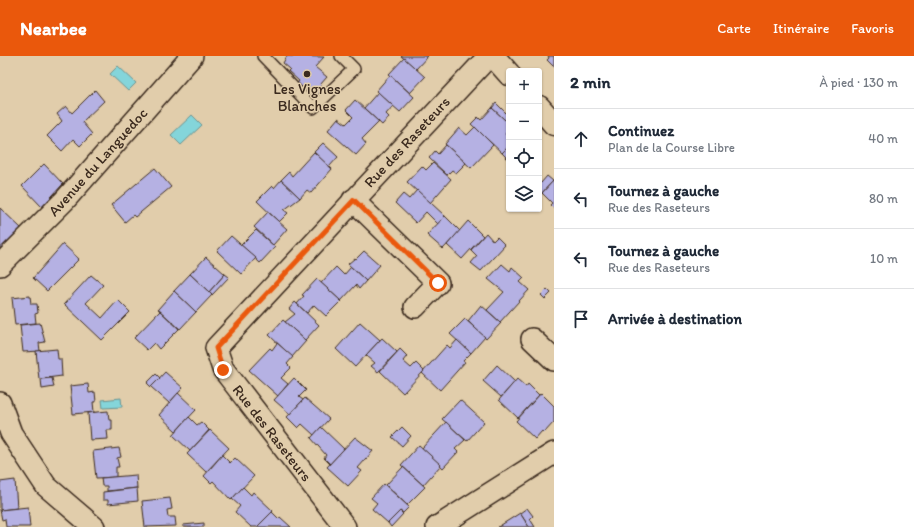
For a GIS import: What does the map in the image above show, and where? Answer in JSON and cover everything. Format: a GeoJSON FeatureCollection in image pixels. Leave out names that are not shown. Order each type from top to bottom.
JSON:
{"type":"FeatureCollection","features":[{"type":"Feature","properties":{"kind":"street","name":"Avenue du Languedoc"},"geometry":{"type":"LineString","coordinates":[[0,265],[64,201],[192,56]]}},
{"type":"Feature","properties":{"kind":"street","name":"Rue des Raseteurs"},"geometry":{"type":"LineString","coordinates":[[345,527],[223,370],[216,348],[489,56]]}},
{"type":"Feature","properties":{"kind":"street"},"geometry":{"type":"LineString","coordinates":[[493,56],[506,71]]}},
{"type":"Feature","properties":{"kind":"street"},"geometry":{"type":"LineString","coordinates":[[542,110],[554,124]]}},
{"type":"Feature","properties":{"kind":"street"},"geometry":{"type":"LineString","coordinates":[[354,200],[438,283],[415,307]]}},
{"type":"Feature","properties":{"kind":"street"},"geometry":{"type":"LineString","coordinates":[[532,339],[554,360]]}},
{"type":"Feature","properties":{"kind":"street"},"geometry":{"type":"LineString","coordinates":[[0,403],[11,433],[46,486],[94,527]]}},
{"type":"Feature","properties":{"kind":"street"},"geometry":{"type":"LineString","coordinates":[[437,527],[554,453]]}},
{"type":"Feature","properties":{"kind":"lane"},"geometry":{"type":"LineString","coordinates":[[263,56],[313,108],[354,69],[341,56]]}},
{"type":"Feature","properties":{"kind":"water"},"geometry":{"type":"Polygon","coordinates":[[[118,66],[136,83],[128,91],[110,74],[118,66]]]}},
{"type":"Feature","properties":{"kind":"water"},"geometry":{"type":"Polygon","coordinates":[[[192,115],[202,125],[181,145],[171,135],[192,115]]]}},
{"type":"Feature","properties":{"kind":"water"},"geometry":{"type":"Polygon","coordinates":[[[121,398],[122,407],[103,408],[102,400],[121,398]]]}},
{"type":"Feature","properties":{"kind":"building","name":"Les Vignes Blanches"},"geometry":{"type":"Polygon","coordinates":[[[287,56],[324,57],[315,67],[327,77],[320,85],[325,89],[316,99],[305,89],[301,93],[294,87],[299,81],[288,71],[290,69],[283,63],[287,56]]]}},
{"type":"Feature","properties":{"kind":"building"},"geometry":{"type":"Polygon","coordinates":[[[401,56],[428,56],[416,69],[401,56]]]}},
{"type":"Feature","properties":{"kind":"building"},"geometry":{"type":"Polygon","coordinates":[[[548,56],[554,56],[554,67],[547,60],[549,58],[548,56]]]}},
{"type":"Feature","properties":{"kind":"building"},"geometry":{"type":"Polygon","coordinates":[[[404,58],[425,77],[410,93],[389,74],[404,58]]]}},
{"type":"Feature","properties":{"kind":"building"},"geometry":{"type":"Polygon","coordinates":[[[390,75],[414,97],[400,112],[376,91],[390,75]]]}},
{"type":"Feature","properties":{"kind":"building"},"geometry":{"type":"Polygon","coordinates":[[[95,90],[104,101],[82,122],[92,134],[80,146],[73,139],[62,151],[47,136],[62,121],[57,114],[66,106],[72,113],[95,90]]]}},
{"type":"Feature","properties":{"kind":"building"},"geometry":{"type":"Polygon","coordinates":[[[378,92],[393,106],[386,114],[389,117],[382,125],[364,108],[378,92]]]}},
{"type":"Feature","properties":{"kind":"building"},"geometry":{"type":"Polygon","coordinates":[[[355,100],[379,122],[362,139],[366,144],[356,155],[328,130],[338,118],[346,124],[353,117],[346,110],[355,100]]]}},
{"type":"Feature","properties":{"kind":"building"},"geometry":{"type":"Polygon","coordinates":[[[496,103],[506,113],[506,119],[505,120],[492,108],[496,103]]]}},
{"type":"Feature","properties":{"kind":"building"},"geometry":{"type":"Polygon","coordinates":[[[492,108],[505,120],[506,119],[506,149],[502,153],[471,124],[478,117],[481,120],[492,108]]]}},
{"type":"Feature","properties":{"kind":"building"},"geometry":{"type":"Polygon","coordinates":[[[475,127],[493,145],[471,168],[445,144],[459,128],[467,135],[475,127]]]}},
{"type":"Feature","properties":{"kind":"building"},"geometry":{"type":"Polygon","coordinates":[[[323,143],[338,157],[329,167],[314,152],[323,143]]]}},
{"type":"Feature","properties":{"kind":"building"},"geometry":{"type":"Polygon","coordinates":[[[446,145],[466,163],[456,173],[452,170],[447,175],[429,158],[435,151],[438,154],[446,145]]]}},
{"type":"Feature","properties":{"kind":"building"},"geometry":{"type":"Polygon","coordinates":[[[506,149],[506,157],[502,153],[506,149]]]}},
{"type":"Feature","properties":{"kind":"building"},"geometry":{"type":"Polygon","coordinates":[[[314,152],[332,169],[311,193],[307,190],[300,198],[281,180],[289,172],[292,176],[314,152]]]}},
{"type":"Feature","properties":{"kind":"building"},"geometry":{"type":"Polygon","coordinates":[[[433,163],[451,179],[430,203],[407,182],[422,166],[426,170],[433,163]]]}},
{"type":"Feature","properties":{"kind":"building"},"geometry":{"type":"Polygon","coordinates":[[[44,164],[63,184],[42,207],[22,186],[44,164]]]}},
{"type":"Feature","properties":{"kind":"building"},"geometry":{"type":"Polygon","coordinates":[[[155,168],[171,187],[135,217],[133,215],[125,222],[111,205],[155,168]]]}},
{"type":"Feature","properties":{"kind":"building"},"geometry":{"type":"Polygon","coordinates":[[[547,176],[553,181],[542,193],[542,182],[547,176]]]}},
{"type":"Feature","properties":{"kind":"building"},"geometry":{"type":"Polygon","coordinates":[[[281,180],[300,198],[284,210],[288,213],[279,222],[257,201],[272,186],[274,188],[281,180]]]}},
{"type":"Feature","properties":{"kind":"building"},"geometry":{"type":"Polygon","coordinates":[[[554,180],[554,209],[550,205],[552,203],[542,193],[554,180]]]}},
{"type":"Feature","properties":{"kind":"building"},"geometry":{"type":"Polygon","coordinates":[[[417,190],[445,216],[438,224],[426,212],[416,223],[395,203],[403,194],[409,199],[417,190]]]}},
{"type":"Feature","properties":{"kind":"building"},"geometry":{"type":"Polygon","coordinates":[[[0,208],[22,229],[0,252],[0,208]]]}},
{"type":"Feature","properties":{"kind":"building"},"geometry":{"type":"Polygon","coordinates":[[[268,212],[287,229],[273,245],[254,227],[268,212]]]}},
{"type":"Feature","properties":{"kind":"building"},"geometry":{"type":"Polygon","coordinates":[[[445,216],[460,231],[443,249],[427,235],[445,216]]]}},
{"type":"Feature","properties":{"kind":"building"},"geometry":{"type":"Polygon","coordinates":[[[468,221],[483,236],[462,259],[447,245],[468,221]]]}},
{"type":"Feature","properties":{"kind":"building"},"geometry":{"type":"Polygon","coordinates":[[[256,230],[275,247],[260,263],[241,245],[256,230]]]}},
{"type":"Feature","properties":{"kind":"building"},"geometry":{"type":"Polygon","coordinates":[[[486,233],[493,241],[497,237],[505,245],[481,271],[471,263],[477,256],[471,250],[486,233]]]}},
{"type":"Feature","properties":{"kind":"building"},"geometry":{"type":"Polygon","coordinates":[[[231,236],[256,258],[241,274],[217,251],[231,236]]]}},
{"type":"Feature","properties":{"kind":"building"},"geometry":{"type":"Polygon","coordinates":[[[63,244],[79,259],[47,291],[33,278],[63,244]]]}},
{"type":"Feature","properties":{"kind":"building"},"geometry":{"type":"Polygon","coordinates":[[[364,251],[380,265],[366,281],[348,264],[364,251]]]}},
{"type":"Feature","properties":{"kind":"building"},"geometry":{"type":"Polygon","coordinates":[[[206,257],[225,274],[209,292],[190,274],[206,257]]]}},
{"type":"Feature","properties":{"kind":"building"},"geometry":{"type":"Polygon","coordinates":[[[502,264],[510,271],[512,267],[524,278],[520,282],[529,290],[500,322],[487,310],[504,292],[488,279],[502,264]]]}},
{"type":"Feature","properties":{"kind":"building"},"geometry":{"type":"Polygon","coordinates":[[[336,267],[344,275],[351,267],[366,281],[359,289],[356,285],[341,301],[321,283],[336,267]]]}},
{"type":"Feature","properties":{"kind":"building"},"geometry":{"type":"Polygon","coordinates":[[[190,274],[212,295],[196,312],[174,291],[190,274]]]}},
{"type":"Feature","properties":{"kind":"building"},"geometry":{"type":"Polygon","coordinates":[[[225,274],[229,277],[212,295],[209,292],[225,274]]]}},
{"type":"Feature","properties":{"kind":"building"},"geometry":{"type":"Polygon","coordinates":[[[91,275],[103,285],[86,303],[102,318],[118,300],[130,312],[102,340],[64,304],[91,275]]]}},
{"type":"Feature","properties":{"kind":"building"},"geometry":{"type":"Polygon","coordinates":[[[317,279],[341,301],[326,316],[314,305],[307,313],[297,304],[304,296],[302,295],[317,279]]]}},
{"type":"Feature","properties":{"kind":"building"},"geometry":{"type":"Polygon","coordinates":[[[547,289],[551,293],[545,299],[541,295],[547,289]]]}},
{"type":"Feature","properties":{"kind":"building"},"geometry":{"type":"Polygon","coordinates":[[[174,291],[196,312],[180,329],[158,309],[174,291]]]}},
{"type":"Feature","properties":{"kind":"building"},"geometry":{"type":"Polygon","coordinates":[[[30,296],[31,304],[37,304],[38,313],[35,314],[36,323],[15,325],[12,298],[30,296]]]}},
{"type":"Feature","properties":{"kind":"building"},"geometry":{"type":"Polygon","coordinates":[[[295,302],[319,325],[305,340],[285,322],[295,314],[289,309],[295,302]]]}},
{"type":"Feature","properties":{"kind":"building"},"geometry":{"type":"Polygon","coordinates":[[[481,305],[501,323],[486,339],[468,321],[481,305]]]}},
{"type":"Feature","properties":{"kind":"building"},"geometry":{"type":"Polygon","coordinates":[[[160,311],[179,329],[159,349],[154,343],[147,350],[134,338],[160,311]]]}},
{"type":"Feature","properties":{"kind":"building"},"geometry":{"type":"Polygon","coordinates":[[[465,319],[485,337],[471,353],[450,334],[465,319]]]}},
{"type":"Feature","properties":{"kind":"building"},"geometry":{"type":"Polygon","coordinates":[[[283,320],[306,341],[292,357],[269,335],[283,320]]]}},
{"type":"Feature","properties":{"kind":"building"},"geometry":{"type":"Polygon","coordinates":[[[360,322],[380,340],[355,367],[336,349],[360,322]]]}},
{"type":"Feature","properties":{"kind":"building"},"geometry":{"type":"Polygon","coordinates":[[[40,323],[45,342],[39,343],[40,351],[23,352],[20,325],[40,323]]]}},
{"type":"Feature","properties":{"kind":"building"},"geometry":{"type":"Polygon","coordinates":[[[382,338],[397,352],[378,372],[371,366],[375,363],[366,355],[382,338]]]}},
{"type":"Feature","properties":{"kind":"building"},"geometry":{"type":"Polygon","coordinates":[[[457,340],[471,353],[440,390],[422,373],[447,345],[450,348],[457,340]]]}},
{"type":"Feature","properties":{"kind":"building"},"geometry":{"type":"Polygon","coordinates":[[[277,343],[293,357],[287,364],[291,368],[281,378],[288,384],[278,396],[249,370],[270,348],[272,350],[277,343]]]}},
{"type":"Feature","properties":{"kind":"building"},"geometry":{"type":"Polygon","coordinates":[[[57,349],[58,359],[61,359],[62,376],[39,379],[36,351],[57,349]]]}},
{"type":"Feature","properties":{"kind":"building"},"geometry":{"type":"Polygon","coordinates":[[[400,349],[407,356],[403,361],[411,368],[416,363],[424,371],[403,393],[380,371],[400,349]]]}},
{"type":"Feature","properties":{"kind":"building"},"geometry":{"type":"Polygon","coordinates":[[[497,365],[515,382],[501,397],[483,381],[497,365]]]}},
{"type":"Feature","properties":{"kind":"building"},"geometry":{"type":"Polygon","coordinates":[[[165,372],[183,388],[169,403],[151,387],[165,372]]]}},
{"type":"Feature","properties":{"kind":"building"},"geometry":{"type":"Polygon","coordinates":[[[156,374],[160,378],[151,387],[147,383],[156,374]]]}},
{"type":"Feature","properties":{"kind":"building"},"geometry":{"type":"Polygon","coordinates":[[[52,378],[54,387],[42,389],[41,379],[52,378]]]}},
{"type":"Feature","properties":{"kind":"building"},"geometry":{"type":"Polygon","coordinates":[[[294,378],[306,390],[299,397],[303,400],[290,414],[274,400],[294,378]]]}},
{"type":"Feature","properties":{"kind":"building"},"geometry":{"type":"Polygon","coordinates":[[[517,379],[526,387],[528,384],[539,395],[518,418],[499,400],[517,379]]]}},
{"type":"Feature","properties":{"kind":"building"},"geometry":{"type":"Polygon","coordinates":[[[88,384],[89,393],[95,392],[96,402],[93,402],[94,412],[73,414],[70,386],[88,384]]]}},
{"type":"Feature","properties":{"kind":"building"},"geometry":{"type":"Polygon","coordinates":[[[178,393],[196,410],[176,431],[159,415],[178,393]]]}},
{"type":"Feature","properties":{"kind":"building"},"geometry":{"type":"Polygon","coordinates":[[[541,393],[554,406],[554,422],[544,433],[542,431],[535,439],[516,421],[541,393]]]}},
{"type":"Feature","properties":{"kind":"building"},"geometry":{"type":"Polygon","coordinates":[[[305,398],[329,419],[314,435],[302,424],[298,428],[287,417],[305,398]]]}},
{"type":"Feature","properties":{"kind":"building"},"geometry":{"type":"Polygon","coordinates":[[[460,400],[484,422],[467,441],[442,419],[460,400]]]}},
{"type":"Feature","properties":{"kind":"building"},"geometry":{"type":"Polygon","coordinates":[[[108,411],[109,420],[112,420],[112,430],[107,430],[108,439],[90,440],[88,413],[108,411]]]}},
{"type":"Feature","properties":{"kind":"building"},"geometry":{"type":"Polygon","coordinates":[[[189,417],[197,425],[201,422],[209,430],[190,451],[173,435],[189,417]]]}},
{"type":"Feature","properties":{"kind":"building"},"geometry":{"type":"Polygon","coordinates":[[[446,422],[465,440],[455,449],[458,452],[443,468],[422,448],[446,422]]]}},
{"type":"Feature","properties":{"kind":"building"},"geometry":{"type":"Polygon","coordinates":[[[321,427],[344,449],[330,464],[324,458],[326,455],[311,438],[321,427]]]}},
{"type":"Feature","properties":{"kind":"building"},"geometry":{"type":"Polygon","coordinates":[[[402,427],[411,436],[402,446],[392,437],[402,427]]]}},
{"type":"Feature","properties":{"kind":"building"},"geometry":{"type":"Polygon","coordinates":[[[210,430],[229,448],[206,472],[187,454],[210,430]]]}},
{"type":"Feature","properties":{"kind":"building"},"geometry":{"type":"Polygon","coordinates":[[[355,437],[373,451],[358,468],[362,471],[348,486],[327,467],[355,437]]]}},
{"type":"Feature","properties":{"kind":"building"},"geometry":{"type":"Polygon","coordinates":[[[419,445],[441,465],[423,485],[401,465],[419,445]]]}},
{"type":"Feature","properties":{"kind":"building"},"geometry":{"type":"Polygon","coordinates":[[[119,448],[121,457],[117,458],[119,467],[116,467],[116,477],[96,478],[93,451],[119,448]]]}},
{"type":"Feature","properties":{"kind":"building"},"geometry":{"type":"Polygon","coordinates":[[[222,455],[230,463],[235,458],[254,476],[231,500],[213,481],[211,483],[204,476],[222,455]]]}},
{"type":"Feature","properties":{"kind":"building"},"geometry":{"type":"Polygon","coordinates":[[[403,467],[425,487],[407,505],[386,485],[403,467]]]}},
{"type":"Feature","properties":{"kind":"building"},"geometry":{"type":"Polygon","coordinates":[[[136,475],[137,488],[107,491],[107,486],[102,486],[101,478],[136,475]]]}},
{"type":"Feature","properties":{"kind":"building"},"geometry":{"type":"Polygon","coordinates":[[[15,480],[17,508],[0,510],[0,482],[15,480]]]}},
{"type":"Feature","properties":{"kind":"building"},"geometry":{"type":"Polygon","coordinates":[[[384,484],[409,507],[403,513],[400,511],[388,523],[372,509],[377,503],[371,498],[384,484]]]}},
{"type":"Feature","properties":{"kind":"building"},"geometry":{"type":"Polygon","coordinates":[[[243,487],[251,495],[253,492],[273,511],[257,527],[251,527],[235,512],[240,506],[232,499],[243,487]]]}},
{"type":"Feature","properties":{"kind":"building"},"geometry":{"type":"Polygon","coordinates":[[[137,488],[138,501],[108,504],[108,500],[103,500],[103,492],[137,488]]]}},
{"type":"Feature","properties":{"kind":"building"},"geometry":{"type":"Polygon","coordinates":[[[170,498],[172,509],[167,510],[168,517],[175,517],[176,526],[145,527],[142,501],[170,498]]]}},
{"type":"Feature","properties":{"kind":"building"},"geometry":{"type":"Polygon","coordinates":[[[28,507],[30,527],[6,527],[5,519],[2,520],[0,510],[28,507]]]}},
{"type":"Feature","properties":{"kind":"building"},"geometry":{"type":"Polygon","coordinates":[[[527,508],[533,516],[530,519],[535,527],[529,527],[520,513],[527,508]]]}},
{"type":"Feature","properties":{"kind":"building"},"geometry":{"type":"Polygon","coordinates":[[[400,511],[403,514],[391,527],[388,523],[400,511]]]}},
{"type":"Feature","properties":{"kind":"building"},"geometry":{"type":"Polygon","coordinates":[[[272,512],[279,519],[280,517],[291,527],[257,527],[272,512]]]}},
{"type":"Feature","properties":{"kind":"building"},"geometry":{"type":"Polygon","coordinates":[[[520,513],[529,527],[498,527],[520,513]]]}},
{"type":"Feature","properties":{"kind":"building"},"geometry":{"type":"Polygon","coordinates":[[[204,523],[204,527],[183,527],[183,525],[204,523]]]}},
{"type":"Feature","properties":{"kind":"place","name":"Les Vignes Blanches"},"geometry":{"type":"Point","coordinates":[307,74]}},
{"type":"Feature","properties":{"kind":"route"},"geometry":{"type":"LineString","coordinates":[[223,370],[216,348],[354,200],[438,283]]}}]}
